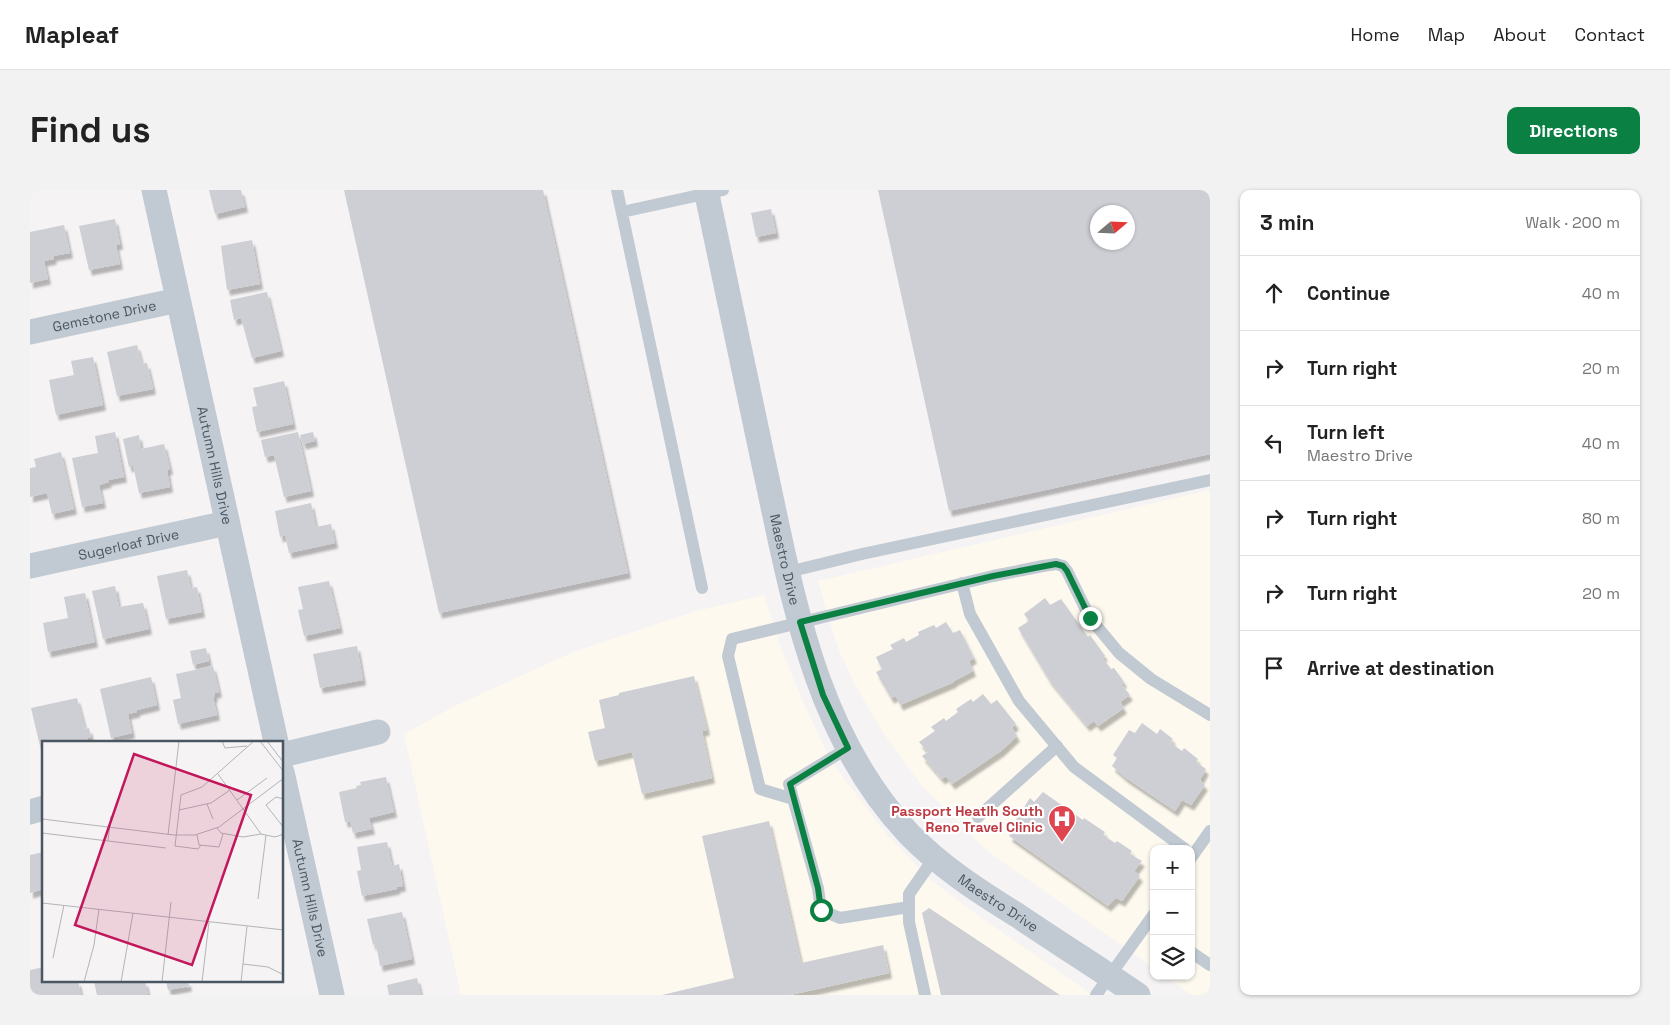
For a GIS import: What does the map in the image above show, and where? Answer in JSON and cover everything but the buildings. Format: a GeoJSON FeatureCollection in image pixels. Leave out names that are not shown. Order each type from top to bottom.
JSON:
{"type":"FeatureCollection","features":[{"type":"Feature","properties":{"kind":"street","name":"Autumn Hills Drive"},"geometry":{"type":"LineString","coordinates":[[154,190],[276,741]]}},
{"type":"Feature","properties":{"kind":"street","name":"Maestro Drive"},"geometry":{"type":"LineString","coordinates":[[712,191],[788,572],[800,622],[823,695],[848,748],[877,797],[910,835],[934,858],[1103,985],[1138,995]]}},
{"type":"Feature","properties":{"kind":"street","name":"Gemstone Drive"},"geometry":{"type":"LineString","coordinates":[[30,332],[178,300]]}},
{"type":"Feature","properties":{"kind":"street","name":"Sugerloaf Drive"},"geometry":{"type":"LineString","coordinates":[[30,566],[227,523]]}},
{"type":"Feature","properties":{"kind":"street"},"geometry":{"type":"LineString","coordinates":[[284,755],[378,732]]}},
{"type":"Feature","properties":{"kind":"street","name":"Autumn Hills Drive"},"geometry":{"type":"LineString","coordinates":[[284,781],[332,995]]}},
{"type":"Feature","properties":{"kind":"lane"},"geometry":{"type":"LineString","coordinates":[[617,190],[702,588]]}},
{"type":"Feature","properties":{"kind":"lane"},"geometry":{"type":"LineString","coordinates":[[622,212],[712,191]]}},
{"type":"Feature","properties":{"kind":"lane"},"geometry":{"type":"LineString","coordinates":[[788,572],[862,554],[1210,480]]}},
{"type":"Feature","properties":{"kind":"lane"},"geometry":{"type":"LineString","coordinates":[[793,799],[760,789],[728,656],[732,639],[962,583],[1043,566],[1056,564],[1063,566],[1090,618],[1119,653],[1151,679],[1210,716]]}},
{"type":"Feature","properties":{"kind":"lane"},"geometry":{"type":"LineString","coordinates":[[962,583],[970,614],[1019,702],[1074,767],[1178,845]]}},
{"type":"Feature","properties":{"kind":"lane"},"geometry":{"type":"LineString","coordinates":[[978,817],[1057,746]]}},
{"type":"Feature","properties":{"kind":"lane"},"geometry":{"type":"LineString","coordinates":[[848,748],[790,784],[818,888],[821,910],[840,918],[909,907]]}},
{"type":"Feature","properties":{"kind":"lane"},"geometry":{"type":"LineString","coordinates":[[1195,848],[1210,830]]}},
{"type":"Feature","properties":{"kind":"lane"},"geometry":{"type":"LineString","coordinates":[[925,995],[909,922],[909,894],[934,858]]}},
{"type":"Feature","properties":{"kind":"lane"},"geometry":{"type":"LineString","coordinates":[[1103,985],[1150,923]]}},
{"type":"Feature","properties":{"kind":"lane"},"geometry":{"type":"LineString","coordinates":[[1195,955],[1210,965]]}},
{"type":"Feature","properties":{"kind":"shaded area"},"geometry":{"type":"Polygon","coordinates":[[[1210,490],[1210,995],[1191,995],[1170,980],[1195,980],[1195,845],[1150,845],[1150,965],[986,850],[921,785],[882,731],[854,683],[837,646],[818,581],[1210,490]]]}},
{"type":"Feature","properties":{"kind":"shaded area"},"geometry":{"type":"Polygon","coordinates":[[[764,595],[780,645],[803,702],[831,761],[887,835],[931,880],[983,919],[1093,995],[461,995],[404,734],[455,706],[573,652],[693,612],[764,595]]]}},
{"type":"Feature","properties":{"kind":"place","name":"Passport Heatlh South Reno Travel Clinic"},"geometry":{"type":"Point","coordinates":[1062,843]}},
{"type":"Feature","properties":{"kind":"route"},"geometry":{"type":"LineString","coordinates":[[821,910],[818,888],[790,784],[848,748],[823,695],[808,653],[800,622],[993,576],[1056,564],[1063,566],[1067,571],[1090,618]]}}]}
